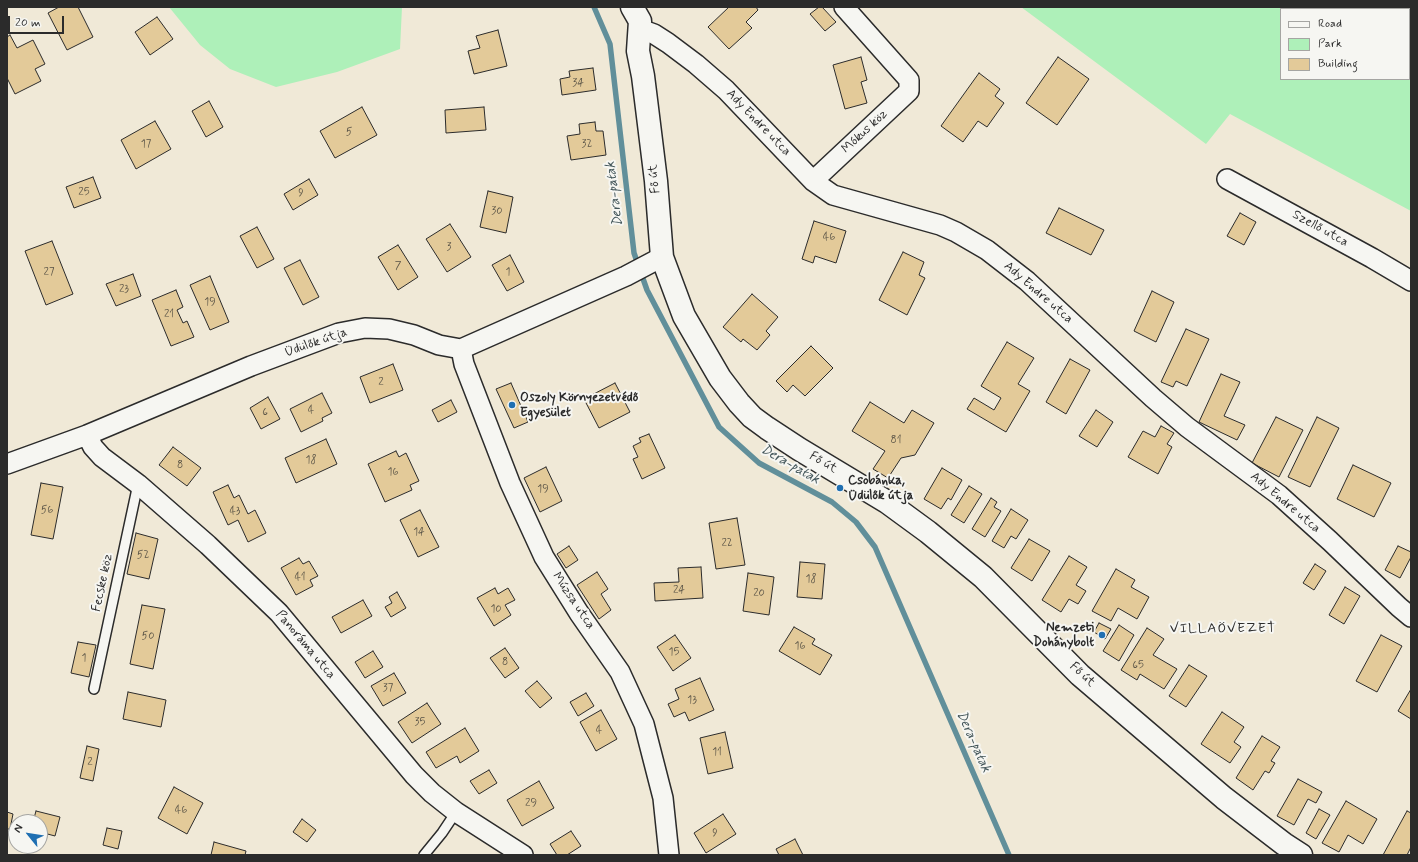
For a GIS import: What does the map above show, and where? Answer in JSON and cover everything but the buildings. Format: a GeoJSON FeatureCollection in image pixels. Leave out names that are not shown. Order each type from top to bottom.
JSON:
{"type":"FeatureCollection","features":[{"type":"Feature","properties":{"kind":"main road","name":"Fő út"},"geometry":{"type":"LineString","coordinates":[[636,14],[638,51],[643,76],[656,181],[656,260],[684,316],[720,378],[739,403],[752,416],[799,449],[887,502],[928,532],[983,577],[1080,675],[1224,798],[1284,844],[1301,855]]}},
{"type":"Feature","properties":{"kind":"street","name":"Mókus köz"},"geometry":{"type":"LineString","coordinates":[[813,181],[909,91],[909,80],[844,7]]}},
{"type":"Feature","properties":{"kind":"street","name":"Ady Endre utca"},"geometry":{"type":"LineString","coordinates":[[636,14],[643,30],[654,34],[668,43],[696,64],[726,90],[813,181],[833,195],[940,225],[956,232],[986,250],[1026,281],[1153,398],[1187,427],[1279,495],[1330,540],[1398,607],[1411,617]]}},
{"type":"Feature","properties":{"kind":"street","name":"Szellő utca"},"geometry":{"type":"LineString","coordinates":[[1227,179],[1372,258],[1411,281]]}},
{"type":"Feature","properties":{"kind":"street"},"geometry":{"type":"LineString","coordinates":[[461,349],[626,276],[656,260]]}},
{"type":"Feature","properties":{"kind":"street","name":"Üdülők útja"},"geometry":{"type":"LineString","coordinates":[[7,464],[87,435],[251,366],[339,333],[365,328],[389,329],[414,335],[439,345],[461,349]]}},
{"type":"Feature","properties":{"kind":"street","name":"Múzsa utca"},"geometry":{"type":"LineString","coordinates":[[461,349],[464,364],[510,483],[544,557],[579,613],[620,672],[644,724],[663,798],[669,855]]}},
{"type":"Feature","properties":{"kind":"street","name":"Panoráma utca"},"geometry":{"type":"LineString","coordinates":[[87,435],[93,447],[102,457],[138,484],[208,545],[279,613],[414,775],[432,793],[456,812],[523,855]]}},
{"type":"Feature","properties":{"kind":"lane","name":"Fecske köz"},"geometry":{"type":"LineString","coordinates":[[94,688],[138,484]]}},
{"type":"Feature","properties":{"kind":"lane"},"geometry":{"type":"LineString","coordinates":[[424,855],[442,833],[456,812]]}},
{"type":"Feature","properties":{"kind":"green space"},"geometry":{"type":"Polygon","coordinates":[[[169,7],[402,7],[400,49],[337,72],[276,87],[230,69],[200,45],[169,7]]]}},
{"type":"Feature","properties":{"kind":"green space"},"geometry":{"type":"Polygon","coordinates":[[[1021,7],[1411,7],[1411,211],[1230,114],[1206,144],[1021,7]]]}},
{"type":"Feature","properties":{"kind":"waterway","name":"Dera-patak"},"geometry":{"type":"LineString","coordinates":[[594,7],[610,44],[634,253],[647,290],[719,427],[759,463],[832,502],[856,522],[875,547],[1009,855]]}},
{"type":"Feature","properties":{"kind":"place","name":"Oszoly Környezetvédő Egyesület"},"geometry":{"type":"Point","coordinates":[512,405]}},
{"type":"Feature","properties":{"kind":"place","name":"Csobánka, Üdülők útja"},"geometry":{"type":"Point","coordinates":[840,488]}},
{"type":"Feature","properties":{"kind":"place","name":"Nemzeti Dohánybolt"},"geometry":{"type":"Point","coordinates":[1102,635]}},
{"type":"Feature","properties":{"kind":"district","name":"VILLAÖVEZET"},"geometry":{"type":"Point","coordinates":[1223,629]}}]}
